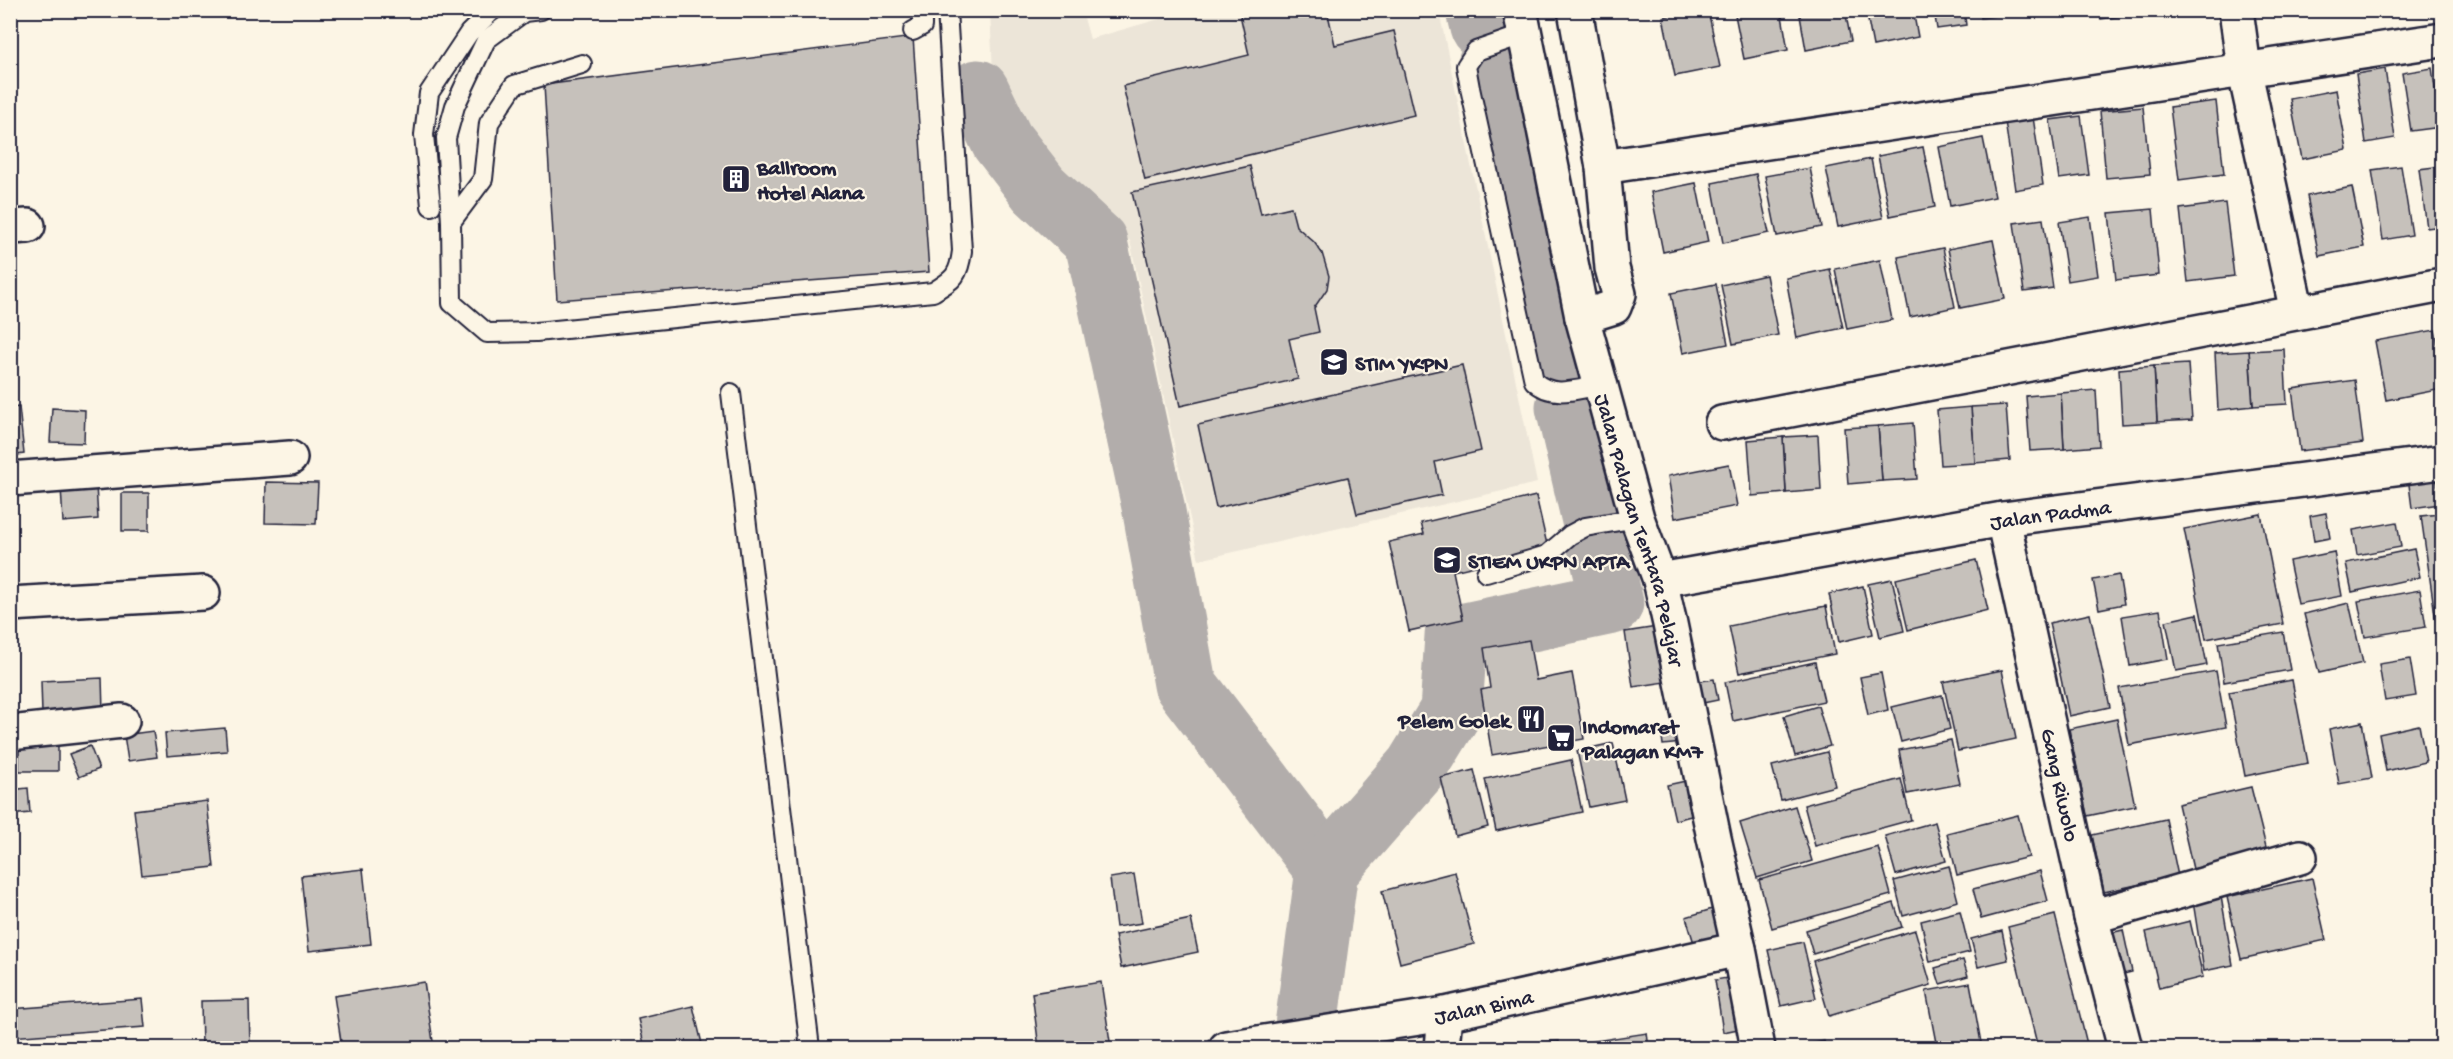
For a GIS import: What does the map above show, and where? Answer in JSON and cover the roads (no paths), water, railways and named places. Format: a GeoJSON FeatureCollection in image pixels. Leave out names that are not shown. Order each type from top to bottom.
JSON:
{"type":"FeatureCollection","features":[{"type":"Feature","properties":{"kind":"street"},"geometry":{"type":"LineString","coordinates":[[1575,10],[1603,167],[1612,268],[1619,294],[1614,307],[1582,317]]}},
{"type":"Feature","properties":{"kind":"street"},"geometry":{"type":"LineString","coordinates":[[2236,10],[2244,68],[2297,312]]}},
{"type":"Feature","properties":{"kind":"street","name":"Jalan Palagan Tentara Pelajar"},"geometry":{"type":"LineString","coordinates":[[1522,22],[1582,317],[1601,385],[1624,520],[1660,580],[1758,1048]]}},
{"type":"Feature","properties":{"kind":"street"},"geometry":{"type":"LineString","coordinates":[[1603,167],[2244,68],[2442,40]]}},
{"type":"Feature","properties":{"kind":"street"},"geometry":{"type":"LineString","coordinates":[[1722,423],[2442,285]]}},
{"type":"Feature","properties":{"kind":"street"},"geometry":{"type":"LineString","coordinates":[[10,479],[290,458]]}},
{"type":"Feature","properties":{"kind":"street","name":"Jalan Padma"},"geometry":{"type":"LineString","coordinates":[[1660,580],[2003,519],[2442,462]]}},
{"type":"Feature","properties":{"kind":"street","name":"Gang Riwolo"},"geometry":{"type":"LineString","coordinates":[[2003,519],[2091,917],[2125,1048]]}},
{"type":"Feature","properties":{"kind":"street"},"geometry":{"type":"LineString","coordinates":[[10,604],[203,593]]}},
{"type":"Feature","properties":{"kind":"street"},"geometry":{"type":"LineString","coordinates":[[10,733],[122,721]]}},
{"type":"Feature","properties":{"kind":"street"},"geometry":{"type":"LineString","coordinates":[[2091,917],[2300,857]]}},
{"type":"Feature","properties":{"kind":"street","name":"Jalan Bima"},"geometry":{"type":"LineString","coordinates":[[1226,1048],[1315,1039],[1445,1014],[1739,949]]}},
{"type":"Feature","properties":{"kind":"street"},"geometry":{"type":"LineString","coordinates":[[1442,1048],[1445,1014]]}},
{"type":"Feature","properties":{"kind":"lane"},"geometry":{"type":"LineString","coordinates":[[493,10],[455,106],[446,138],[451,222],[452,303],[488,333],[536,332],[933,292],[955,279],[962,251],[947,10]]}},
{"type":"Feature","properties":{"kind":"lane"},"geometry":{"type":"LineString","coordinates":[[431,206],[424,135],[429,93],[469,33],[482,33],[524,12],[541,10]]}},
{"type":"Feature","properties":{"kind":"lane"},"geometry":{"type":"LineString","coordinates":[[913,31],[922,26],[920,10]]}},
{"type":"Feature","properties":{"kind":"lane"},"geometry":{"type":"LineString","coordinates":[[1522,22],[1476,51],[1466,66],[1470,88],[1534,381],[1542,389],[1553,393],[1601,385]]}},
{"type":"Feature","properties":{"kind":"lane"},"geometry":{"type":"LineString","coordinates":[[451,222],[483,178],[489,123],[514,85],[582,64]]}},
{"type":"Feature","properties":{"kind":"lane"},"geometry":{"type":"LineString","coordinates":[[731,393],[810,1048]]}},
{"type":"Feature","properties":{"kind":"lane"},"geometry":{"type":"LineString","coordinates":[[1486,573],[1547,555],[1570,535],[1585,527],[1624,520]]}},
{"type":"Feature","properties":{"kind":"waterway"},"geometry":{"type":"LineString","coordinates":[[1477,10],[1481,27]]}},
{"type":"Feature","properties":{"kind":"waterway"},"geometry":{"type":"LineString","coordinates":[[1489,64],[1558,369]]}},
{"type":"Feature","properties":{"kind":"waterway"},"geometry":{"type":"LineString","coordinates":[[978,91],[1002,141],[1039,189],[1096,242],[1153,506],[1185,684],[1327,870]]}},
{"type":"Feature","properties":{"kind":"waterway"},"geometry":{"type":"LineString","coordinates":[[1303,1048],[1327,870],[1416,768],[1451,711],[1456,636],[1612,603],[1567,407]]}},
{"type":"Feature","properties":{"kind":"place","name":"Ballroom Hotel Alana"},"geometry":{"type":"Point","coordinates":[736,179]}},
{"type":"Feature","properties":{"kind":"place","name":"STIM YKPN"},"geometry":{"type":"Point","coordinates":[1334,362]}},
{"type":"Feature","properties":{"kind":"place","name":"STIEM UKPN APTA"},"geometry":{"type":"Point","coordinates":[1447,560]}},
{"type":"Feature","properties":{"kind":"place","name":"Pelem Golek"},"geometry":{"type":"Point","coordinates":[1531,719]}},
{"type":"Feature","properties":{"kind":"place","name":"Indomaret Palagan KM7"},"geometry":{"type":"Point","coordinates":[1561,738]}}]}
